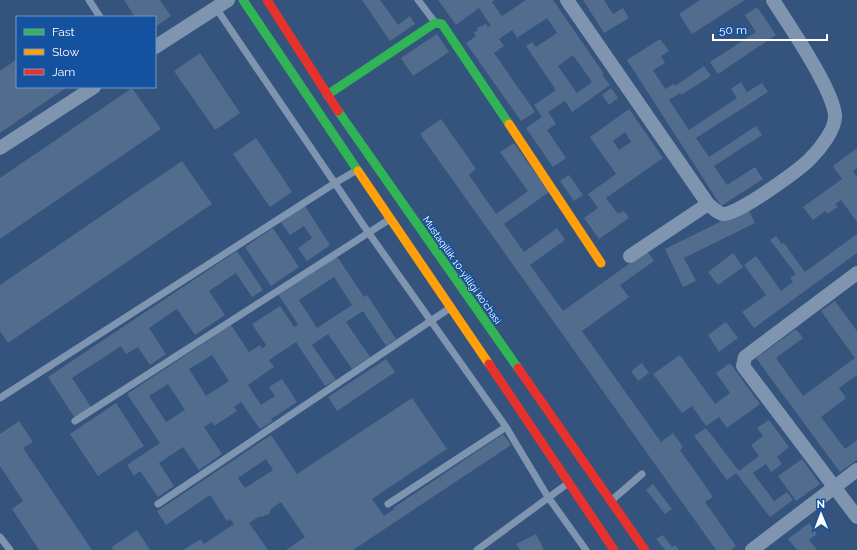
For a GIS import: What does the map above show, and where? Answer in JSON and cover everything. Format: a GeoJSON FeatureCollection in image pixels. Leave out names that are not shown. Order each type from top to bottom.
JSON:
{"type":"FeatureCollection","features":[{"type":"Feature","properties":{"kind":"main road"},"geometry":{"type":"LineString","coordinates":[[243,0],[614,550]]}},
{"type":"Feature","properties":{"kind":"main road","name":"Mustaqillik 10-yilligi ko'chasi"},"geometry":{"type":"LineString","coordinates":[[267,0],[326,95],[644,550]]}},
{"type":"Feature","properties":{"kind":"main road"},"geometry":{"type":"LineString","coordinates":[[326,95],[435,23],[439,22],[444,27],[601,263]]}},
{"type":"Feature","properties":{"kind":"street"},"geometry":{"type":"LineString","coordinates":[[156,46],[228,0]]}},
{"type":"Feature","properties":{"kind":"street"},"geometry":{"type":"LineString","coordinates":[[567,0],[708,204],[715,210],[724,214],[736,211],[748,205],[810,159],[834,129],[835,115],[821,78],[773,0]]}},
{"type":"Feature","properties":{"kind":"street"},"geometry":{"type":"LineString","coordinates":[[0,148],[92,88]]}},
{"type":"Feature","properties":{"kind":"street"},"geometry":{"type":"LineString","coordinates":[[630,256],[708,204]]}},
{"type":"Feature","properties":{"kind":"street"},"geometry":{"type":"LineString","coordinates":[[857,273],[745,357],[743,366],[857,516]]}},
{"type":"Feature","properties":{"kind":"street"},"geometry":{"type":"LineString","coordinates":[[752,550],[857,470]]}},
{"type":"Feature","properties":{"kind":"lane"},"geometry":{"type":"LineString","coordinates":[[89,0],[99,16]]}},
{"type":"Feature","properties":{"kind":"lane"},"geometry":{"type":"LineString","coordinates":[[418,0],[435,23]]}},
{"type":"Feature","properties":{"kind":"lane"},"geometry":{"type":"LineString","coordinates":[[216,8],[368,232],[506,427],[548,497],[586,550]]}},
{"type":"Feature","properties":{"kind":"lane"},"geometry":{"type":"LineString","coordinates":[[0,398],[335,183],[358,170]]}},
{"type":"Feature","properties":{"kind":"lane"},"geometry":{"type":"LineString","coordinates":[[75,422],[390,219]]}},
{"type":"Feature","properties":{"kind":"lane"},"geometry":{"type":"LineString","coordinates":[[158,504],[450,307]]}},
{"type":"Feature","properties":{"kind":"lane"},"geometry":{"type":"LineString","coordinates":[[388,504],[506,427]]}},
{"type":"Feature","properties":{"kind":"lane"},"geometry":{"type":"LineString","coordinates":[[611,502],[642,474]]}},
{"type":"Feature","properties":{"kind":"lane"},"geometry":{"type":"LineString","coordinates":[[477,550],[568,482]]}},
{"type":"Feature","properties":{"kind":"lane"},"geometry":{"type":"LineString","coordinates":[[0,538],[10,550]]}},
{"type":"Feature","properties":{"kind":"building"},"geometry":{"type":"Polygon","coordinates":[[[124,0],[160,0],[171,16],[156,26],[156,16],[134,16],[124,0]]]}},
{"type":"Feature","properties":{"kind":"building"},"geometry":{"type":"Polygon","coordinates":[[[362,0],[380,0],[398,25],[410,16],[415,24],[390,41],[362,0]]]}},
{"type":"Feature","properties":{"kind":"building"},"geometry":{"type":"Polygon","coordinates":[[[438,0],[495,0],[492,2],[502,16],[526,0],[553,0],[610,85],[572,112],[565,101],[548,112],[556,124],[547,130],[566,158],[553,167],[526,128],[542,117],[534,105],[556,90],[526,46],[532,42],[536,47],[557,33],[547,18],[517,38],[512,30],[499,39],[504,46],[494,53],[535,112],[521,121],[466,43],[476,36],[474,33],[478,30],[477,28],[486,24],[488,27],[491,26],[479,8],[456,25],[438,0]],[[573,55],[558,66],[577,93],[592,82],[573,55]]]}},
{"type":"Feature","properties":{"kind":"building"},"geometry":{"type":"Polygon","coordinates":[[[583,0],[604,0],[613,14],[623,8],[629,18],[604,33],[583,0]]]}},
{"type":"Feature","properties":{"kind":"building"},"geometry":{"type":"Polygon","coordinates":[[[700,0],[745,0],[692,34],[679,14],[700,0]]]}},
{"type":"Feature","properties":{"kind":"building"},"geometry":{"type":"Polygon","coordinates":[[[757,7],[776,35],[718,74],[710,62],[756,32],[745,15],[757,7]]]}},
{"type":"Feature","properties":{"kind":"building"},"geometry":{"type":"Polygon","coordinates":[[[437,34],[449,52],[413,76],[401,58],[437,34]]]}},
{"type":"Feature","properties":{"kind":"building"},"geometry":{"type":"Polygon","coordinates":[[[660,39],[669,51],[661,56],[665,63],[653,70],[665,89],[674,84],[675,86],[704,66],[711,76],[681,95],[680,93],[669,100],[689,130],[737,98],[731,89],[741,82],[747,92],[762,83],[768,92],[696,138],[709,157],[756,126],[762,135],[714,166],[727,185],[755,167],[763,179],[721,206],[627,60],[660,39]]]}},
{"type":"Feature","properties":{"kind":"building"},"geometry":{"type":"Polygon","coordinates":[[[200,53],[240,113],[215,130],[174,71],[200,53]]]}},
{"type":"Feature","properties":{"kind":"building"},"geometry":{"type":"Polygon","coordinates":[[[16,60],[16,88],[66,88],[0,133],[0,71],[16,60]]]}},
{"type":"Feature","properties":{"kind":"building"},"geometry":{"type":"Polygon","coordinates":[[[132,88],[161,129],[0,239],[0,178],[132,88]]]}},
{"type":"Feature","properties":{"kind":"building"},"geometry":{"type":"Polygon","coordinates":[[[611,88],[618,98],[609,105],[602,95],[611,88]]]}},
{"type":"Feature","properties":{"kind":"building"},"geometry":{"type":"Polygon","coordinates":[[[629,109],[663,158],[606,198],[618,214],[624,211],[629,218],[599,239],[584,218],[598,208],[588,194],[616,174],[590,137],[629,109]],[[625,132],[613,141],[619,150],[631,142],[625,132]]]}},
{"type":"Feature","properties":{"kind":"building"},"geometry":{"type":"Polygon","coordinates":[[[441,119],[476,169],[469,175],[496,214],[528,191],[500,152],[514,143],[549,192],[504,224],[524,252],[557,228],[565,240],[530,265],[563,311],[647,251],[654,261],[620,285],[629,297],[582,331],[661,442],[673,433],[683,447],[680,450],[713,497],[705,502],[736,546],[731,550],[716,550],[420,134],[441,119]]]}},
{"type":"Feature","properties":{"kind":"building"},"geometry":{"type":"Polygon","coordinates":[[[256,138],[292,192],[270,207],[233,154],[256,138]]]}},
{"type":"Feature","properties":{"kind":"building"},"geometry":{"type":"Polygon","coordinates":[[[857,148],[857,168],[853,171],[857,177],[857,222],[841,200],[835,204],[838,207],[827,214],[825,211],[813,220],[803,207],[842,179],[833,166],[857,148]]]}},
{"type":"Feature","properties":{"kind":"building"},"geometry":{"type":"Polygon","coordinates":[[[182,161],[212,204],[8,343],[0,331],[0,285],[182,161]]]}},
{"type":"Feature","properties":{"kind":"building"},"geometry":{"type":"Polygon","coordinates":[[[569,175],[583,195],[574,201],[560,181],[569,175]]]}},
{"type":"Feature","properties":{"kind":"building"},"geometry":{"type":"Polygon","coordinates":[[[305,206],[330,245],[307,261],[298,248],[312,238],[304,226],[290,235],[281,222],[305,206]]]}},
{"type":"Feature","properties":{"kind":"building"},"geometry":{"type":"Polygon","coordinates":[[[748,208],[755,223],[684,258],[696,281],[683,287],[665,249],[748,208]]]}},
{"type":"Feature","properties":{"kind":"building"},"geometry":{"type":"Polygon","coordinates":[[[273,228],[299,267],[271,286],[245,247],[273,228]]]}},
{"type":"Feature","properties":{"kind":"building"},"geometry":{"type":"Polygon","coordinates":[[[857,234],[857,253],[754,328],[742,312],[766,295],[744,265],[756,256],[781,291],[793,282],[790,278],[796,274],[770,240],[776,236],[782,244],[784,243],[805,272],[857,234]]]}},
{"type":"Feature","properties":{"kind":"building"},"geometry":{"type":"Polygon","coordinates":[[[237,251],[263,290],[252,297],[236,273],[209,291],[225,315],[195,335],[177,309],[149,328],[166,354],[150,365],[138,347],[126,354],[121,346],[72,378],[91,407],[75,418],[48,377],[237,251]]]}},
{"type":"Feature","properties":{"kind":"building"},"geometry":{"type":"Polygon","coordinates":[[[733,253],[743,267],[718,285],[708,272],[733,253]]]}},
{"type":"Feature","properties":{"kind":"building"},"geometry":{"type":"Polygon","coordinates":[[[336,255],[364,297],[367,295],[396,339],[386,346],[363,311],[346,322],[370,357],[352,369],[328,334],[312,345],[336,380],[325,386],[296,342],[269,360],[274,367],[248,385],[261,405],[275,396],[269,387],[282,379],[297,402],[271,419],[273,421],[260,429],[241,402],[234,407],[237,411],[214,426],[212,422],[204,427],[222,454],[199,470],[183,447],[159,463],[174,486],[158,497],[140,471],[134,476],[127,465],[160,443],[127,394],[231,325],[249,352],[260,345],[262,349],[266,345],[252,324],[280,306],[294,327],[298,324],[278,294],[336,255]],[[334,277],[299,300],[317,328],[352,305],[334,277]],[[212,355],[189,369],[206,396],[229,381],[212,355]],[[168,384],[149,396],[166,422],[185,410],[168,384]]]}},
{"type":"Feature","properties":{"kind":"building"},"geometry":{"type":"Polygon","coordinates":[[[835,301],[857,331],[857,375],[839,388],[846,398],[821,417],[845,449],[857,440],[857,460],[840,472],[756,358],[796,329],[803,338],[776,358],[803,396],[855,358],[821,311],[835,301]]]}},
{"type":"Feature","properties":{"kind":"building"},"geometry":{"type":"Polygon","coordinates":[[[726,322],[738,338],[719,352],[708,335],[726,322]]]}},
{"type":"Feature","properties":{"kind":"building"},"geometry":{"type":"Polygon","coordinates":[[[680,355],[715,404],[730,393],[716,373],[730,363],[760,404],[727,428],[719,417],[706,426],[692,406],[682,413],[653,374],[680,355]]]}},
{"type":"Feature","properties":{"kind":"building"},"geometry":{"type":"Polygon","coordinates":[[[386,359],[395,372],[337,411],[328,397],[386,359]]]}},
{"type":"Feature","properties":{"kind":"building"},"geometry":{"type":"Polygon","coordinates":[[[642,363],[649,373],[638,381],[631,371],[642,363]]]}},
{"type":"Feature","properties":{"kind":"building"},"geometry":{"type":"Polygon","coordinates":[[[412,398],[447,449],[372,499],[384,516],[394,509],[393,508],[503,434],[511,445],[353,550],[286,550],[305,537],[281,502],[271,509],[269,514],[260,516],[249,523],[268,550],[183,550],[201,539],[204,544],[234,524],[230,519],[227,521],[210,495],[166,525],[157,511],[271,435],[297,474],[412,398]],[[266,459],[238,478],[245,488],[273,470],[266,459]]]}},
{"type":"Feature","properties":{"kind":"building"},"geometry":{"type":"Polygon","coordinates":[[[116,403],[144,446],[98,476],[70,434],[116,403]]]}},
{"type":"Feature","properties":{"kind":"building"},"geometry":{"type":"Polygon","coordinates":[[[769,420],[789,447],[777,457],[782,464],[771,472],[766,464],[753,473],[774,501],[787,492],[793,500],[770,517],[736,473],[727,480],[694,436],[706,428],[739,471],[759,456],[751,445],[763,436],[757,428],[769,420]]]}},
{"type":"Feature","properties":{"kind":"building"},"geometry":{"type":"Polygon","coordinates":[[[19,421],[33,442],[23,448],[92,550],[39,550],[12,509],[23,501],[0,466],[0,434],[19,421]]]}},
{"type":"Feature","properties":{"kind":"building"},"geometry":{"type":"Polygon","coordinates":[[[802,459],[820,484],[796,501],[778,476],[802,459]]]}},
{"type":"Feature","properties":{"kind":"building"},"geometry":{"type":"Polygon","coordinates":[[[653,484],[672,509],[665,514],[646,490],[653,484]]]}},
{"type":"Feature","properties":{"kind":"building"},"geometry":{"type":"Polygon","coordinates":[[[809,523],[817,534],[809,540],[817,550],[797,550],[788,539],[809,523]]]}},
{"type":"Feature","properties":{"kind":"building"},"geometry":{"type":"Polygon","coordinates":[[[137,530],[150,550],[113,550],[112,547],[137,530]]]}},
{"type":"Feature","properties":{"kind":"building"},"geometry":{"type":"Polygon","coordinates":[[[536,534],[544,550],[520,550],[516,544],[536,534]]]}},
{"type":"Feature","properties":{"kind":"building"},"geometry":{"type":"Polygon","coordinates":[[[663,535],[672,547],[675,545],[679,550],[665,550],[656,539],[663,535]]]}},
{"type":"Feature","properties":{"kind":"traffic: fast"},"geometry":{"type":"LineString","coordinates":[[243,0],[358,171]]}},
{"type":"Feature","properties":{"kind":"traffic: fast"},"geometry":{"type":"LineString","coordinates":[[327,95],[435,23],[442,24],[509,124]]}},
{"type":"Feature","properties":{"kind":"traffic: fast"},"geometry":{"type":"LineString","coordinates":[[338,111],[518,368]]}},
{"type":"Feature","properties":{"kind":"traffic: slow"},"geometry":{"type":"LineString","coordinates":[[509,124],[601,263]]}},
{"type":"Feature","properties":{"kind":"traffic: slow"},"geometry":{"type":"LineString","coordinates":[[358,171],[489,364]]}},
{"type":"Feature","properties":{"kind":"traffic: jam"},"geometry":{"type":"LineString","coordinates":[[267,0],[338,111]]}},
{"type":"Feature","properties":{"kind":"traffic: jam"},"geometry":{"type":"LineString","coordinates":[[489,364],[614,550]]}},
{"type":"Feature","properties":{"kind":"traffic: jam"},"geometry":{"type":"LineString","coordinates":[[518,368],[645,550]]}}]}
